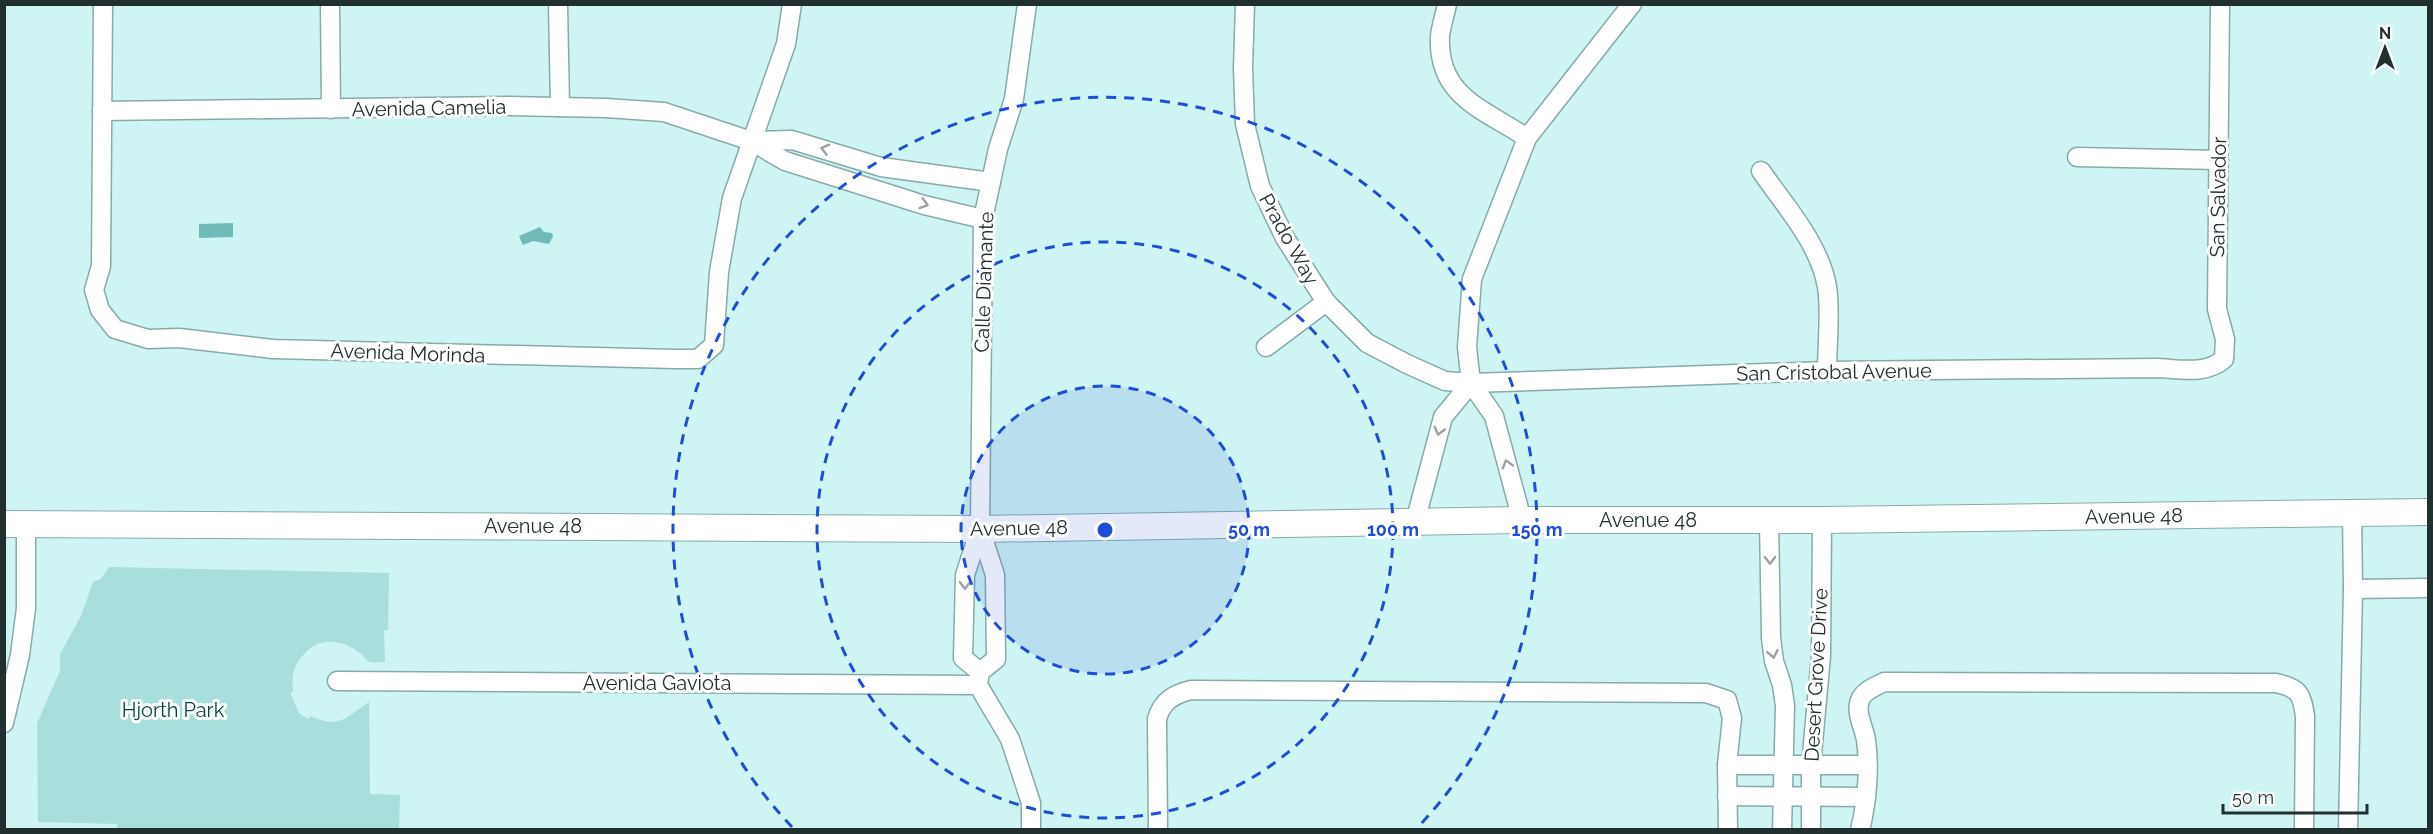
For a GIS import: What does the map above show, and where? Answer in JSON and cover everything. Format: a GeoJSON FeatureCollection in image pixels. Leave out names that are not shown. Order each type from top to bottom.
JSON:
{"type":"FeatureCollection","features":[{"type":"Feature","properties":{"kind":"main road","name":"Avenue 48"},"geometry":{"type":"LineString","coordinates":[[15,523],[980,529],[1522,520],[1822,520],[2428,512]]}},
{"type":"Feature","properties":{"kind":"street","name":"Avenida Morinda"},"geometry":{"type":"LineString","coordinates":[[104,4],[101,266],[94,290],[100,310],[114,329],[148,339],[179,338],[273,349],[698,359],[714,345],[719,272],[732,198],[786,44],[792,4]]}},
{"type":"Feature","properties":{"kind":"street"},"geometry":{"type":"LineString","coordinates":[[330,4],[331,109]]}},
{"type":"Feature","properties":{"kind":"street"},"geometry":{"type":"LineString","coordinates":[[558,4],[560,107]]}},
{"type":"Feature","properties":{"kind":"street","name":"Calle Diamante"},"geometry":{"type":"LineString","coordinates":[[980,529],[983,219],[998,149],[1014,99],[1027,4]]}},
{"type":"Feature","properties":{"kind":"street","name":"Prado Way"},"geometry":{"type":"LineString","coordinates":[[1245,4],[1243,68],[1245,124],[1251,156],[1269,208],[1326,302],[1367,343],[1445,381],[1471,383]]}},
{"type":"Feature","properties":{"kind":"street"},"geometry":{"type":"LineString","coordinates":[[1447,4],[1440,35],[1444,71],[1451,86],[1467,100],[1527,138]]}},
{"type":"Feature","properties":{"kind":"street"},"geometry":{"type":"LineString","coordinates":[[1522,520],[1494,416],[1471,383],[1467,347],[1472,279],[1527,138],[1632,4]]}},
{"type":"Feature","properties":{"kind":"street","name":"San Salvador"},"geometry":{"type":"LineString","coordinates":[[2198,370],[2214,368],[2224,359],[2225,339],[2217,309],[2220,4]]}},
{"type":"Feature","properties":{"kind":"street","name":"Avenida Camelia"},"geometry":{"type":"LineString","coordinates":[[102,111],[560,107],[664,112],[752,141],[785,161],[896,196],[983,219]]}},
{"type":"Feature","properties":{"kind":"street","name":"Avenida Camelia"},"geometry":{"type":"LineString","coordinates":[[752,141],[792,140],[881,167],[991,182]]}},
{"type":"Feature","properties":{"kind":"street"},"geometry":{"type":"LineString","coordinates":[[2077,157],[2219,160]]}},
{"type":"Feature","properties":{"kind":"street"},"geometry":{"type":"LineString","coordinates":[[896,196],[902,170]]}},
{"type":"Feature","properties":{"kind":"street"},"geometry":{"type":"LineString","coordinates":[[1761,171],[1810,242],[1822,267],[1827,288],[1827,371]]}},
{"type":"Feature","properties":{"kind":"street"},"geometry":{"type":"LineString","coordinates":[[1266,347],[1326,302]]}},
{"type":"Feature","properties":{"kind":"street","name":"San Cristobal Avenue"},"geometry":{"type":"LineString","coordinates":[[1471,383],[1827,371],[2158,368],[2198,370]]}},
{"type":"Feature","properties":{"kind":"street"},"geometry":{"type":"LineString","coordinates":[[1415,522],[1443,417],[1471,383]]}},
{"type":"Feature","properties":{"kind":"street"},"geometry":{"type":"LineString","coordinates":[[2348,830],[2353,589],[2352,513]]}},
{"type":"Feature","properties":{"kind":"street","name":"Desert Grove Drive"},"geometry":{"type":"LineString","coordinates":[[1769,520],[1771,638],[1785,706],[1782,830]]}},
{"type":"Feature","properties":{"kind":"street","name":"Desert Grove Drive"},"geometry":{"type":"LineString","coordinates":[[1810,830],[1811,765],[1821,656],[1822,520]]}},
{"type":"Feature","properties":{"kind":"street"},"geometry":{"type":"LineString","coordinates":[[4,723],[20,655],[26,608],[15,523]]}},
{"type":"Feature","properties":{"kind":"street"},"geometry":{"type":"LineString","coordinates":[[980,529],[965,575],[963,658],[979,678],[1010,739],[1031,803],[1031,830]]}},
{"type":"Feature","properties":{"kind":"street"},"geometry":{"type":"LineString","coordinates":[[979,678],[996,659],[995,575],[980,529]]}},
{"type":"Feature","properties":{"kind":"street"},"geometry":{"type":"LineString","coordinates":[[2353,589],[2428,588]]}},
{"type":"Feature","properties":{"kind":"street","name":"Avenida Gaviota"},"geometry":{"type":"LineString","coordinates":[[337,681],[979,678]]}},
{"type":"Feature","properties":{"kind":"street"},"geometry":{"type":"LineString","coordinates":[[1860,830],[1866,797],[1867,765],[1866,740],[1859,707],[1861,698],[1867,691],[1884,682],[2276,683],[2288,686],[2297,691],[2302,698],[2305,716],[2304,830]]}},
{"type":"Feature","properties":{"kind":"street"},"geometry":{"type":"LineString","coordinates":[[1158,830],[1159,712],[1170,698],[1191,690],[1706,693],[1727,700],[1731,707],[1727,765],[1728,830]]}},
{"type":"Feature","properties":{"kind":"street"},"geometry":{"type":"LineString","coordinates":[[1785,706],[1815,706]]}},
{"type":"Feature","properties":{"kind":"street"},"geometry":{"type":"LineString","coordinates":[[1727,765],[1867,765]]}},
{"type":"Feature","properties":{"kind":"street"},"geometry":{"type":"LineString","coordinates":[[1727,796],[1866,797]]}},
{"type":"Feature","properties":{"kind":"green space","name":"Hjorth Park"},"geometry":{"type":"Polygon","coordinates":[[[109,567],[389,573],[388,630],[384,631],[385,662],[370,662],[353,649],[339,643],[318,644],[298,661],[292,681],[293,692],[290,693],[299,713],[308,719],[310,716],[328,722],[342,720],[369,702],[370,794],[400,795],[399,829],[117,830],[117,824],[38,822],[37,723],[60,671],[60,654],[81,616],[93,582],[101,579],[109,567]]]}},
{"type":"Feature","properties":{"kind":"shaded area"},"geometry":{"type":"Polygon","coordinates":[[[233,223],[233,237],[199,238],[199,224],[233,223]]]}},
{"type":"Feature","properties":{"kind":"shaded area"},"geometry":{"type":"Polygon","coordinates":[[[540,227],[544,232],[552,233],[549,244],[533,241],[523,245],[519,236],[540,227]]]}}]}
